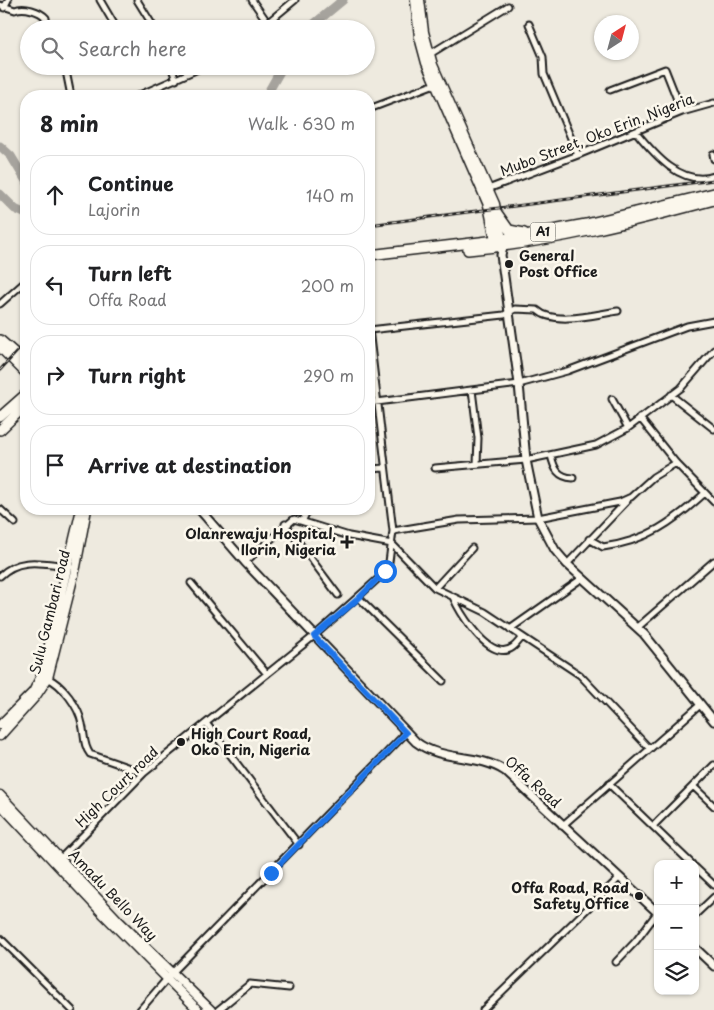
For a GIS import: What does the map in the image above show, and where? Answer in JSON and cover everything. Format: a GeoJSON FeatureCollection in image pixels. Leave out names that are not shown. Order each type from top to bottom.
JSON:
{"type":"FeatureCollection","features":[{"type":"Feature","properties":{"kind":"highway","name":"A1"},"geometry":{"type":"LineString","coordinates":[[375,255],[499,246],[534,234],[621,216],[714,193]]}},
{"type":"Feature","properties":{"kind":"highway","name":"A1"},"geometry":{"type":"LineString","coordinates":[[375,260],[499,246],[626,224],[714,200]]}},
{"type":"Feature","properties":{"kind":"highway"},"geometry":{"type":"LineString","coordinates":[[497,213],[509,230],[518,233],[534,234]]}},
{"type":"Feature","properties":{"kind":"highway"},"geometry":{"type":"LineString","coordinates":[[0,346],[20,359]]}},
{"type":"Feature","properties":{"kind":"highway"},"geometry":{"type":"LineString","coordinates":[[0,346],[20,367]]}},
{"type":"Feature","properties":{"kind":"highway"},"geometry":{"type":"LineString","coordinates":[[0,416],[20,399]]}},
{"type":"Feature","properties":{"kind":"highway"},"geometry":{"type":"LineString","coordinates":[[0,424],[20,407]]}},
{"type":"Feature","properties":{"kind":"highway"},"geometry":{"type":"LineString","coordinates":[[0,430],[20,408]]}},
{"type":"Feature","properties":{"kind":"main road"},"geometry":{"type":"LineString","coordinates":[[415,0],[419,37],[435,84],[488,205],[499,246]]}},
{"type":"Feature","properties":{"kind":"main road"},"geometry":{"type":"LineString","coordinates":[[420,0],[424,32],[430,54],[497,213],[499,246]]}},
{"type":"Feature","properties":{"kind":"main road"},"geometry":{"type":"LineString","coordinates":[[72,567],[80,515]]}},
{"type":"Feature","properties":{"kind":"main road","name":"Sulu Gambari road"},"geometry":{"type":"LineString","coordinates":[[0,736],[36,696],[45,677],[85,515]]}},
{"type":"Feature","properties":{"kind":"main road"},"geometry":{"type":"LineString","coordinates":[[0,725],[33,692],[45,677]]}},
{"type":"Feature","properties":{"kind":"main road","name":"Amadu Bello Way"},"geometry":{"type":"LineString","coordinates":[[0,794],[58,862]]}},
{"type":"Feature","properties":{"kind":"main road","name":"Amadu Bello Way"},"geometry":{"type":"LineString","coordinates":[[0,804],[170,977],[198,1010]]}},
{"type":"Feature","properties":{"kind":"main road","name":"Amadu Bello Way"},"geometry":{"type":"LineString","coordinates":[[170,977],[211,1010]]}},
{"type":"Feature","properties":{"kind":"street"},"geometry":{"type":"LineString","coordinates":[[8,0],[2,6],[15,10],[20,8],[44,15],[46,20]]}},
{"type":"Feature","properties":{"kind":"street"},"geometry":{"type":"LineString","coordinates":[[100,0],[112,20]]}},
{"type":"Feature","properties":{"kind":"street"},"geometry":{"type":"LineString","coordinates":[[137,0],[149,20]]}},
{"type":"Feature","properties":{"kind":"street"},"geometry":{"type":"LineString","coordinates":[[252,0],[266,20]]}},
{"type":"Feature","properties":{"kind":"street"},"geometry":{"type":"LineString","coordinates":[[272,20],[295,0]]}},
{"type":"Feature","properties":{"kind":"street"},"geometry":{"type":"LineString","coordinates":[[430,54],[508,6]]}},
{"type":"Feature","properties":{"kind":"street"},"geometry":{"type":"LineString","coordinates":[[529,24],[543,57],[544,74],[578,155]]}},
{"type":"Feature","properties":{"kind":"street"},"geometry":{"type":"LineString","coordinates":[[610,90],[665,69],[682,112]]}},
{"type":"Feature","properties":{"kind":"street"},"geometry":{"type":"LineString","coordinates":[[67,75],[70,90]]}},
{"type":"Feature","properties":{"kind":"street"},"geometry":{"type":"LineString","coordinates":[[174,75],[176,80]]}},
{"type":"Feature","properties":{"kind":"street"},"geometry":{"type":"LineString","coordinates":[[152,90],[186,75]]}},
{"type":"Feature","properties":{"kind":"street"},"geometry":{"type":"LineString","coordinates":[[375,107],[435,84]]}},
{"type":"Feature","properties":{"kind":"street","name":"Mubo Street, Oko Erin, Nigeria"},"geometry":{"type":"LineString","coordinates":[[488,189],[636,132],[682,112],[714,103]]}},
{"type":"Feature","properties":{"kind":"street"},"geometry":{"type":"LineString","coordinates":[[636,132],[669,167],[677,172],[699,178],[714,176]]}},
{"type":"Feature","properties":{"kind":"street"},"geometry":{"type":"LineString","coordinates":[[499,246],[520,384],[526,460],[538,518],[555,550],[567,564],[581,579],[638,627],[714,721]]}},
{"type":"Feature","properties":{"kind":"street"},"geometry":{"type":"LineString","coordinates":[[0,304],[20,286]]}},
{"type":"Feature","properties":{"kind":"street"},"geometry":{"type":"LineString","coordinates":[[375,329],[504,315],[509,311],[538,310],[543,315],[562,317],[618,311]]}},
{"type":"Feature","properties":{"kind":"street"},"geometry":{"type":"LineString","coordinates":[[376,402],[520,384],[567,371],[687,326],[714,321]]}},
{"type":"Feature","properties":{"kind":"street"},"geometry":{"type":"LineString","coordinates":[[435,468],[526,460],[596,445],[628,428],[681,388],[714,350]]}},
{"type":"Feature","properties":{"kind":"street"},"geometry":{"type":"LineString","coordinates":[[710,355],[714,360]]}},
{"type":"Feature","properties":{"kind":"street"},"geometry":{"type":"LineString","coordinates":[[472,390],[478,438],[477,464]]}},
{"type":"Feature","properties":{"kind":"street","name":"High Court road"},"geometry":{"type":"LineString","coordinates":[[58,862],[144,773],[314,636],[359,598],[385,571],[394,531],[375,392]]}},
{"type":"Feature","properties":{"kind":"street"},"geometry":{"type":"LineString","coordinates":[[671,395],[714,429]]}},
{"type":"Feature","properties":{"kind":"street"},"geometry":{"type":"LineString","coordinates":[[612,399],[628,428]]}},
{"type":"Feature","properties":{"kind":"street"},"geometry":{"type":"LineString","coordinates":[[640,418],[676,463],[714,502]]}},
{"type":"Feature","properties":{"kind":"street"},"geometry":{"type":"LineString","coordinates":[[551,455],[557,471],[566,478],[573,478]]}},
{"type":"Feature","properties":{"kind":"street"},"geometry":{"type":"LineString","coordinates":[[567,564],[631,497],[653,477],[676,463]]}},
{"type":"Feature","properties":{"kind":"street"},"geometry":{"type":"LineString","coordinates":[[375,469],[385,468]]}},
{"type":"Feature","properties":{"kind":"street"},"geometry":{"type":"LineString","coordinates":[[590,539],[603,547],[657,531],[683,513],[705,493]]}},
{"type":"Feature","properties":{"kind":"street"},"geometry":{"type":"LineString","coordinates":[[394,531],[459,520],[538,518],[620,502],[631,497]]}},
{"type":"Feature","properties":{"kind":"street"},"geometry":{"type":"LineString","coordinates":[[0,509],[15,523]]}},
{"type":"Feature","properties":{"kind":"street"},"geometry":{"type":"LineString","coordinates":[[205,515],[244,562],[314,636]]}},
{"type":"Feature","properties":{"kind":"street"},"geometry":{"type":"LineString","coordinates":[[303,520],[305,515]]}},
{"type":"Feature","properties":{"kind":"street"},"geometry":{"type":"LineString","coordinates":[[244,562],[285,524],[294,519],[303,520],[349,536],[392,544],[435,588],[471,604],[591,684],[649,748]]}},
{"type":"Feature","properties":{"kind":"street"},"geometry":{"type":"LineString","coordinates":[[285,524],[338,594]]}},
{"type":"Feature","properties":{"kind":"street"},"geometry":{"type":"LineString","coordinates":[[435,588],[472,548]]}},
{"type":"Feature","properties":{"kind":"street"},"geometry":{"type":"LineString","coordinates":[[0,576],[12,566],[26,562],[72,567]]}},
{"type":"Feature","properties":{"kind":"street"},"geometry":{"type":"LineString","coordinates":[[638,627],[714,562]]}},
{"type":"Feature","properties":{"kind":"street"},"geometry":{"type":"LineString","coordinates":[[510,629],[581,579]]}},
{"type":"Feature","properties":{"kind":"street"},"geometry":{"type":"LineString","coordinates":[[191,583],[267,674]]}},
{"type":"Feature","properties":{"kind":"street"},"geometry":{"type":"LineString","coordinates":[[453,597],[464,617],[480,636],[499,650],[511,649],[522,638]]}},
{"type":"Feature","properties":{"kind":"street"},"geometry":{"type":"LineString","coordinates":[[359,598],[443,681]]}},
{"type":"Feature","properties":{"kind":"street","name":"Offa Road"},"geometry":{"type":"LineString","coordinates":[[314,636],[406,733],[431,751],[494,764],[505,771],[654,910]]}},
{"type":"Feature","properties":{"kind":"street"},"geometry":{"type":"LineString","coordinates":[[45,677],[64,692],[80,715],[85,745],[90,754],[100,760],[129,766],[144,773]]}},
{"type":"Feature","properties":{"kind":"street"},"geometry":{"type":"LineString","coordinates":[[562,826],[700,705]]}},
{"type":"Feature","properties":{"kind":"street"},"geometry":{"type":"LineString","coordinates":[[206,723],[299,845]]}},
{"type":"Feature","properties":{"kind":"street"},"geometry":{"type":"LineString","coordinates":[[140,1010],[406,733]]}},
{"type":"Feature","properties":{"kind":"street"},"geometry":{"type":"LineString","coordinates":[[653,826],[714,765]]}},
{"type":"Feature","properties":{"kind":"street"},"geometry":{"type":"LineString","coordinates":[[609,784],[688,860]]}},
{"type":"Feature","properties":{"kind":"street"},"geometry":{"type":"LineString","coordinates":[[693,786],[714,806]]}},
{"type":"Feature","properties":{"kind":"street"},"geometry":{"type":"LineString","coordinates":[[699,871],[714,885]]}},
{"type":"Feature","properties":{"kind":"street"},"geometry":{"type":"LineString","coordinates":[[487,1009],[619,878]]}},
{"type":"Feature","properties":{"kind":"street"},"geometry":{"type":"LineString","coordinates":[[699,911],[714,897]]}},
{"type":"Feature","properties":{"kind":"street"},"geometry":{"type":"LineString","coordinates":[[616,962],[636,941],[654,917]]}},
{"type":"Feature","properties":{"kind":"street"},"geometry":{"type":"LineString","coordinates":[[0,938],[72,1010]]}},
{"type":"Feature","properties":{"kind":"street"},"geometry":{"type":"LineString","coordinates":[[697,950],[714,966]]}},
{"type":"Feature","properties":{"kind":"street"},"geometry":{"type":"LineString","coordinates":[[218,1010],[250,984],[289,988]]}},
{"type":"Feature","properties":{"kind":"waterway"},"geometry":{"type":"LineString","coordinates":[[319,20],[343,0]]}},
{"type":"Feature","properties":{"kind":"waterway"},"geometry":{"type":"LineString","coordinates":[[269,90],[278,75]]}},
{"type":"Feature","properties":{"kind":"waterway"},"geometry":{"type":"LineString","coordinates":[[0,146],[11,156],[20,171]]}},
{"type":"Feature","properties":{"kind":"waterway"},"geometry":{"type":"LineString","coordinates":[[0,194],[15,209],[20,211]]}},
{"type":"Feature","properties":{"kind":"railway"},"geometry":{"type":"LineString","coordinates":[[375,224],[714,180]]}},
{"type":"Feature","properties":{"kind":"railway"},"geometry":{"type":"LineString","coordinates":[[0,370],[20,348]]}},
{"type":"Feature","properties":{"kind":"place","name":"General Post Office"},"geometry":{"type":"Point","coordinates":[509,264]}},
{"type":"Feature","properties":{"kind":"place","name":"Olanrewaju Hospital, Ilorin, Nigeria"},"geometry":{"type":"Point","coordinates":[347,542]}},
{"type":"Feature","properties":{"kind":"place","name":"High Court Road, Oko Erin, Nigeria"},"geometry":{"type":"Point","coordinates":[181,742]}},
{"type":"Feature","properties":{"kind":"place","name":"Offa Road, Road Safety Office"},"geometry":{"type":"Point","coordinates":[639,896]}},
{"type":"Feature","properties":{"kind":"route"},"geometry":{"type":"LineString","coordinates":[[271,873],[406,733],[314,636],[359,598],[385,571]]}}]}
